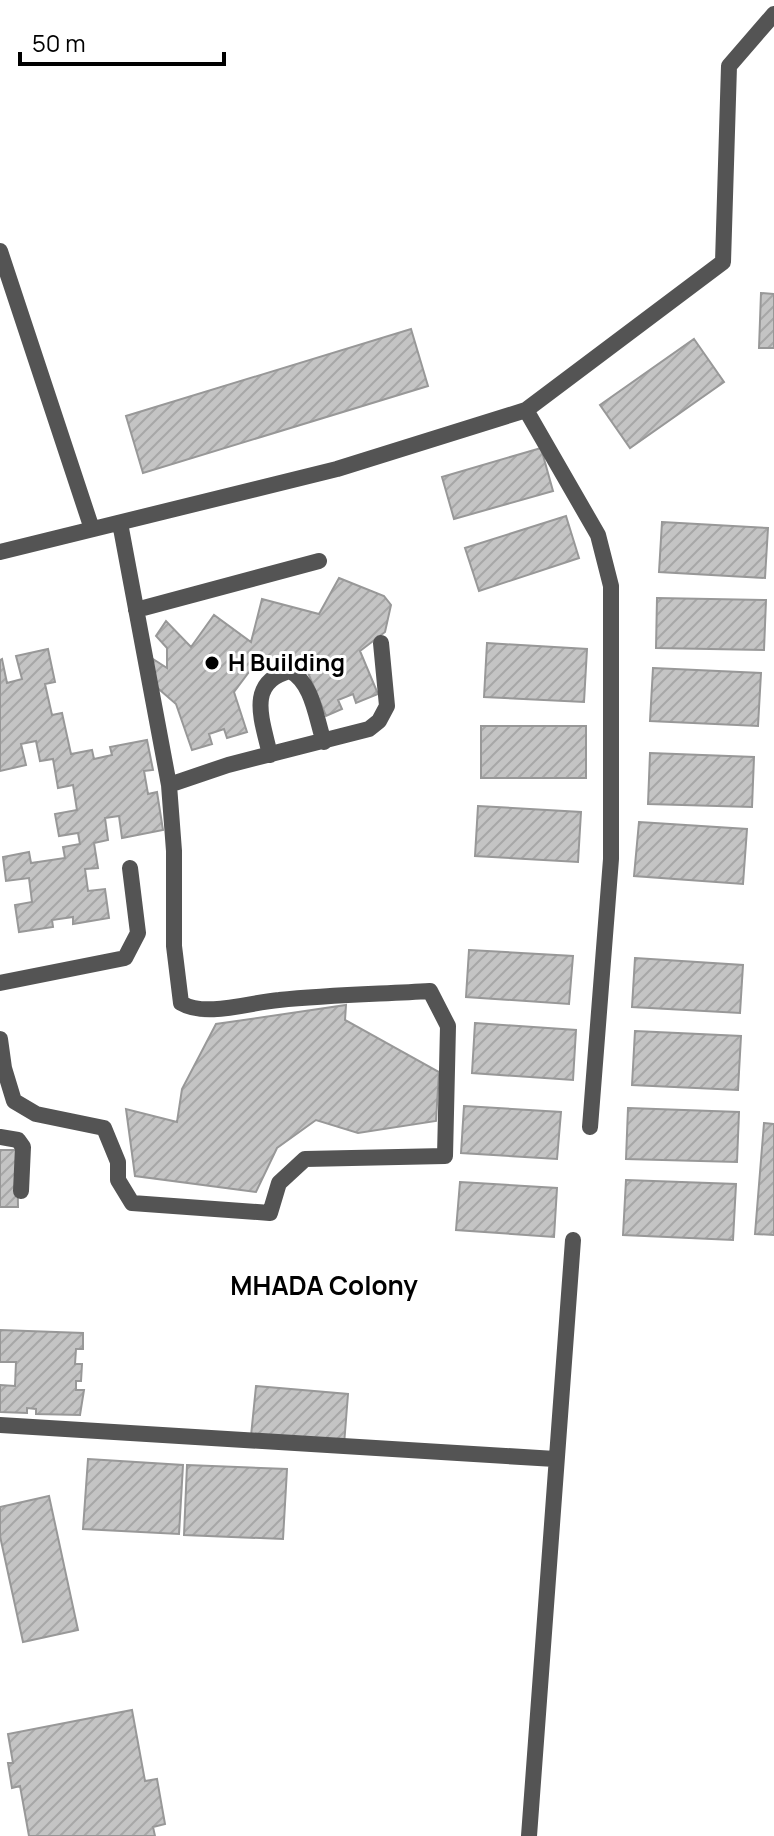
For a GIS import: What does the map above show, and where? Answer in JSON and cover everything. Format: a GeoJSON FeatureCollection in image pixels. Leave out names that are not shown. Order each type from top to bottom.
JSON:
{"type":"FeatureCollection","features":[{"type":"Feature","properties":{"kind":"street"},"geometry":{"type":"LineString","coordinates":[[0,552],[337,469],[526,410],[723,262],[729,66],[774,14]]}},
{"type":"Feature","properties":{"kind":"street"},"geometry":{"type":"LineString","coordinates":[[0,251],[92,529]]}},
{"type":"Feature","properties":{"kind":"street"},"geometry":{"type":"LineString","coordinates":[[526,410],[598,535],[611,586],[611,859],[590,1127]]}},
{"type":"Feature","properties":{"kind":"street"},"geometry":{"type":"LineString","coordinates":[[0,1039],[4,1068],[14,1101],[36,1114],[104,1128],[118,1162],[118,1180],[132,1203],[270,1213],[279,1183],[305,1159],[445,1156],[448,1026],[430,991],[277,1000],[227,1008],[190,1008],[181,1003],[174,946],[174,851],[169,785],[120,523]]}},
{"type":"Feature","properties":{"kind":"street"},"geometry":{"type":"LineString","coordinates":[[136,610],[319,561]]}},
{"type":"Feature","properties":{"kind":"street"},"geometry":{"type":"LineString","coordinates":[[169,785],[369,729],[379,721],[387,706],[381,643]]}},
{"type":"Feature","properties":{"kind":"street"},"geometry":{"type":"LineString","coordinates":[[270,755],[259,701],[266,684],[278,674],[290,671],[305,685],[324,742]]}},
{"type":"Feature","properties":{"kind":"street"},"geometry":{"type":"LineString","coordinates":[[0,983],[125,958],[138,933],[130,868]]}},
{"type":"Feature","properties":{"kind":"street"},"geometry":{"type":"LineString","coordinates":[[0,1137],[18,1140],[23,1147],[21,1191]]}},
{"type":"Feature","properties":{"kind":"street"},"geometry":{"type":"LineString","coordinates":[[529,1836],[573,1240]]}},
{"type":"Feature","properties":{"kind":"street"},"geometry":{"type":"LineString","coordinates":[[0,1425],[555,1459]]}},
{"type":"Feature","properties":{"kind":"building"},"geometry":{"type":"Polygon","coordinates":[[[761,293],[774,294],[774,348],[759,348],[761,293]]]}},
{"type":"Feature","properties":{"kind":"building"},"geometry":{"type":"Polygon","coordinates":[[[411,329],[428,386],[143,473],[126,416],[411,329]]]}},
{"type":"Feature","properties":{"kind":"building"},"geometry":{"type":"Polygon","coordinates":[[[694,339],[724,382],[630,448],[600,405],[694,339]]]}},
{"type":"Feature","properties":{"kind":"building"},"geometry":{"type":"Polygon","coordinates":[[[541,448],[553,491],[454,519],[442,477],[541,448]]]}},
{"type":"Feature","properties":{"kind":"building"},"geometry":{"type":"Polygon","coordinates":[[[566,516],[579,558],[479,591],[465,548],[566,516]]]}},
{"type":"Feature","properties":{"kind":"building"},"geometry":{"type":"Polygon","coordinates":[[[662,522],[768,528],[765,578],[659,572],[662,522]]]}},
{"type":"Feature","properties":{"kind":"building","name":"H Building"},"geometry":{"type":"Polygon","coordinates":[[[339,578],[384,596],[391,605],[385,632],[360,651],[378,694],[356,703],[353,694],[338,700],[342,709],[326,716],[306,668],[261,656],[234,692],[247,732],[227,738],[224,729],[209,734],[212,744],[192,750],[176,704],[153,684],[153,659],[167,668],[167,648],[156,636],[166,621],[191,647],[214,615],[251,642],[262,599],[319,614],[339,578]]]}},
{"type":"Feature","properties":{"kind":"building"},"geometry":{"type":"Polygon","coordinates":[[[657,598],[766,600],[764,650],[656,648],[657,598]]]}},
{"type":"Feature","properties":{"kind":"building"},"geometry":{"type":"Polygon","coordinates":[[[487,643],[587,649],[584,702],[484,697],[487,643]]]}},
{"type":"Feature","properties":{"kind":"building"},"geometry":{"type":"Polygon","coordinates":[[[48,649],[55,682],[45,684],[52,715],[62,713],[71,754],[92,750],[94,759],[112,755],[110,747],[147,740],[153,770],[144,771],[148,794],[157,792],[163,830],[122,838],[119,816],[105,818],[108,840],[94,843],[98,868],[85,869],[88,891],[105,889],[109,918],[73,924],[73,917],[52,920],[53,927],[19,932],[15,905],[32,902],[29,878],[6,881],[3,857],[29,852],[31,863],[65,858],[63,847],[80,844],[78,833],[59,836],[55,814],[77,810],[73,785],[58,788],[53,759],[40,761],[36,741],[21,744],[26,765],[0,771],[0,660],[7,683],[22,679],[16,656],[48,649]]]}},
{"type":"Feature","properties":{"kind":"building"},"geometry":{"type":"Polygon","coordinates":[[[653,668],[761,673],[758,726],[650,721],[653,668]]]}},
{"type":"Feature","properties":{"kind":"building"},"geometry":{"type":"Polygon","coordinates":[[[481,726],[586,726],[586,778],[481,778],[481,726]]]}},
{"type":"Feature","properties":{"kind":"building"},"geometry":{"type":"Polygon","coordinates":[[[650,753],[754,757],[752,807],[648,804],[650,753]]]}},
{"type":"Feature","properties":{"kind":"building"},"geometry":{"type":"Polygon","coordinates":[[[478,806],[581,812],[578,862],[475,856],[478,806]]]}},
{"type":"Feature","properties":{"kind":"building"},"geometry":{"type":"Polygon","coordinates":[[[639,822],[747,829],[743,884],[634,876],[639,822]]]}},
{"type":"Feature","properties":{"kind":"building"},"geometry":{"type":"Polygon","coordinates":[[[469,950],[573,956],[569,1004],[466,997],[469,950]]]}},
{"type":"Feature","properties":{"kind":"building"},"geometry":{"type":"Polygon","coordinates":[[[635,958],[743,965],[740,1013],[632,1007],[635,958]]]}},
{"type":"Feature","properties":{"kind":"building"},"geometry":{"type":"Polygon","coordinates":[[[346,1005],[345,1020],[439,1072],[436,1121],[358,1133],[316,1120],[277,1148],[256,1192],[135,1176],[126,1109],[177,1122],[182,1089],[216,1024],[346,1005]]]}},
{"type":"Feature","properties":{"kind":"building"},"geometry":{"type":"Polygon","coordinates":[[[475,1023],[576,1030],[573,1080],[472,1073],[475,1023]]]}},
{"type":"Feature","properties":{"kind":"building"},"geometry":{"type":"Polygon","coordinates":[[[635,1031],[741,1036],[738,1090],[632,1085],[635,1031]]]}},
{"type":"Feature","properties":{"kind":"building"},"geometry":{"type":"Polygon","coordinates":[[[464,1106],[561,1112],[557,1159],[461,1153],[464,1106]]]}},
{"type":"Feature","properties":{"kind":"building"},"geometry":{"type":"Polygon","coordinates":[[[628,1108],[739,1112],[737,1162],[626,1159],[628,1108]]]}},
{"type":"Feature","properties":{"kind":"building"},"geometry":{"type":"Polygon","coordinates":[[[764,1123],[774,1124],[774,1235],[755,1234],[764,1123]]]}},
{"type":"Feature","properties":{"kind":"building"},"geometry":{"type":"Polygon","coordinates":[[[0,1150],[17,1150],[18,1207],[0,1207],[0,1150]]]}},
{"type":"Feature","properties":{"kind":"building"},"geometry":{"type":"Polygon","coordinates":[[[626,1180],[736,1184],[733,1240],[623,1235],[626,1180]]]}},
{"type":"Feature","properties":{"kind":"building"},"geometry":{"type":"Polygon","coordinates":[[[460,1182],[557,1188],[554,1237],[456,1230],[460,1182]]]}},
{"type":"Feature","properties":{"kind":"building"},"geometry":{"type":"Polygon","coordinates":[[[0,1330],[83,1333],[83,1349],[76,1349],[75,1364],[82,1364],[81,1381],[76,1381],[76,1390],[84,1390],[80,1415],[36,1414],[36,1409],[27,1408],[27,1413],[0,1412],[0,1385],[15,1386],[16,1362],[0,1362],[0,1330]]]}},
{"type":"Feature","properties":{"kind":"building"},"geometry":{"type":"Polygon","coordinates":[[[256,1386],[348,1394],[344,1445],[251,1436],[256,1386]]]}},
{"type":"Feature","properties":{"kind":"building"},"geometry":{"type":"Polygon","coordinates":[[[88,1459],[183,1465],[179,1534],[83,1529],[88,1459]]]}},
{"type":"Feature","properties":{"kind":"building"},"geometry":{"type":"Polygon","coordinates":[[[187,1465],[287,1469],[283,1539],[184,1535],[187,1465]]]}},
{"type":"Feature","properties":{"kind":"building"},"geometry":{"type":"Polygon","coordinates":[[[49,1496],[78,1630],[23,1642],[0,1536],[0,1507],[49,1496]]]}},
{"type":"Feature","properties":{"kind":"building"},"geometry":{"type":"Polygon","coordinates":[[[132,1710],[145,1781],[157,1779],[165,1824],[153,1827],[155,1836],[29,1836],[20,1786],[12,1788],[8,1763],[13,1763],[8,1734],[132,1710]]]}},
{"type":"Feature","properties":{"kind":"place","name":"H Building"},"geometry":{"type":"Point","coordinates":[212,663]}},
{"type":"Feature","properties":{"kind":"district","name":"MHADA Colony"},"geometry":{"type":"Point","coordinates":[324,1286]}}]}
